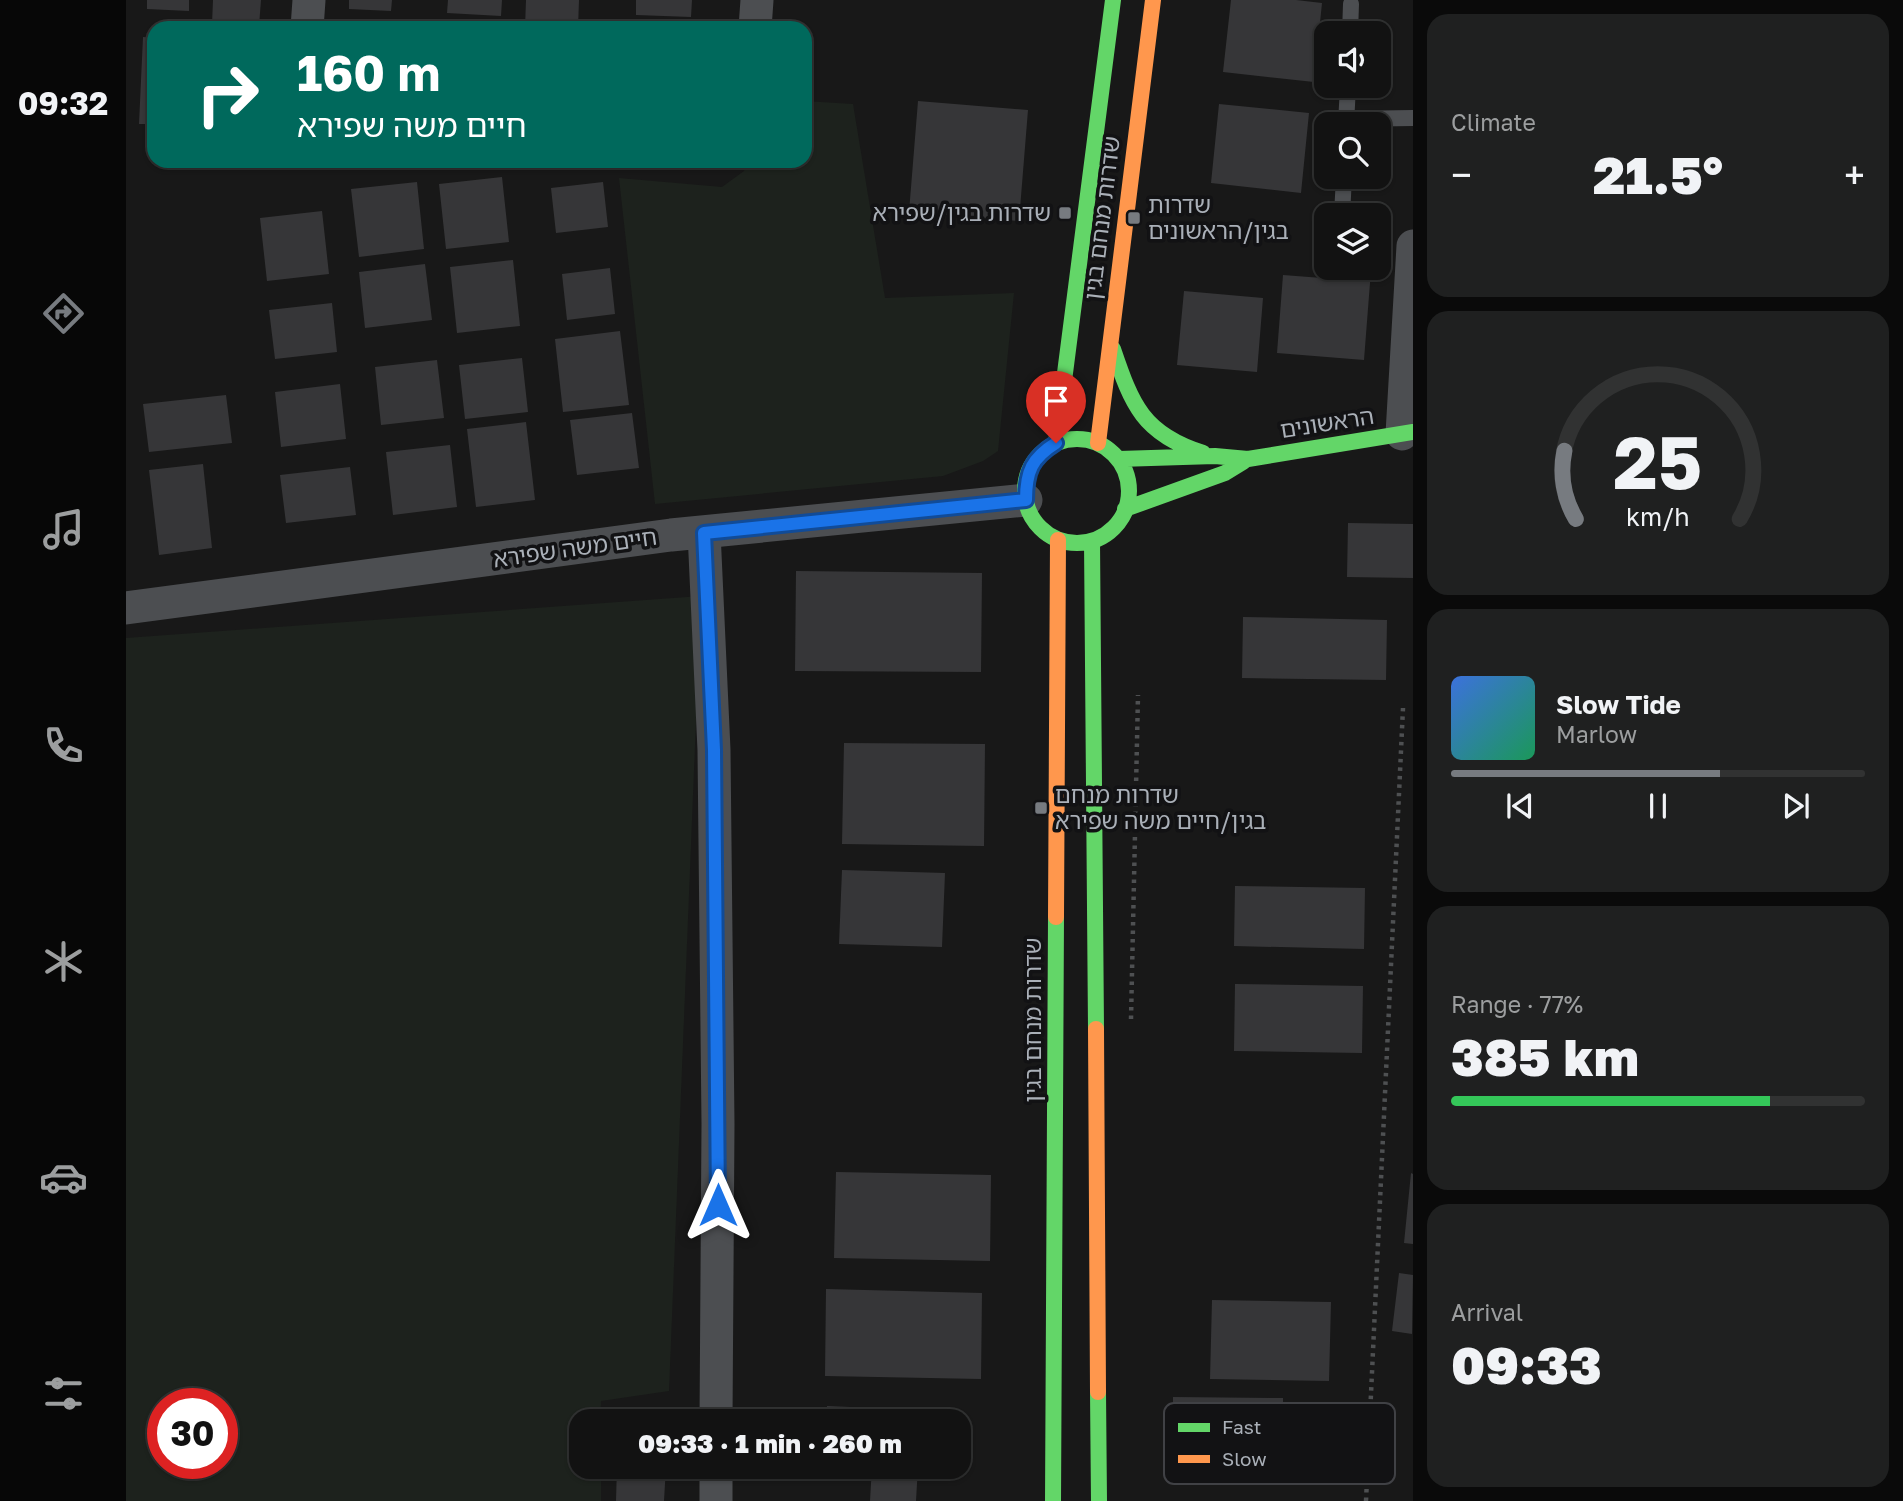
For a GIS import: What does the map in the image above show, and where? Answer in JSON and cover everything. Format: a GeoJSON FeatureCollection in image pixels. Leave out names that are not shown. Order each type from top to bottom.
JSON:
{"type":"FeatureCollection","features":[{"type":"Feature","properties":{"kind":"street"},"geometry":{"type":"LineString","coordinates":[[308,21],[309,0]]}},
{"type":"Feature","properties":{"kind":"street"},"geometry":{"type":"LineString","coordinates":[[756,21],[757,0]]}},
{"type":"Feature","properties":{"kind":"street","name":"שדרות מנחם בגין"},"geometry":{"type":"LineString","coordinates":[[1056,443],[1113,0]]}},
{"type":"Feature","properties":{"kind":"street","name":"שדרות מנחם בגין"},"geometry":{"type":"LineString","coordinates":[[1098,443],[1153,0]]}},
{"type":"Feature","properties":{"kind":"street"},"geometry":{"type":"LineString","coordinates":[[1407,433],[1413,246]]}},
{"type":"Feature","properties":{"kind":"street"},"geometry":{"type":"LineString","coordinates":[[1110,337],[1125,384],[1147,422],[1160,435],[1180,447],[1215,456]]}},
{"type":"Feature","properties":{"kind":"street","name":"הראשונים"},"geometry":{"type":"LineString","coordinates":[[1119,459],[1215,456],[1248,458],[1407,433]]}},
{"type":"Feature","properties":{"kind":"street"},"geometry":{"type":"LineString","coordinates":[[1077,439],[1098,443],[1119,459],[1129,483],[1125,509],[1117,525],[1106,535],[1075,544],[1059,540],[1043,531],[1031,517],[1026,500],[1026,482],[1031,466],[1042,452],[1056,443],[1077,439]]}},
{"type":"Feature","properties":{"kind":"street","name":"הראשונים"},"geometry":{"type":"LineString","coordinates":[[1125,509],[1225,473],[1248,458]]}},
{"type":"Feature","properties":{"kind":"street","name":"חיים משה שפירא"},"geometry":{"type":"LineString","coordinates":[[126,608],[704,533],[1026,500]]}},
{"type":"Feature","properties":{"kind":"street"},"geometry":{"type":"LineString","coordinates":[[704,533],[714,750],[718,1124],[716,1409]]}},
{"type":"Feature","properties":{"kind":"street","name":"שדרות מנחם בגין"},"geometry":{"type":"LineString","coordinates":[[1053,1501],[1059,540]]}},
{"type":"Feature","properties":{"kind":"street"},"geometry":{"type":"LineString","coordinates":[[1092,541],[1099,1501]]}},
{"type":"Feature","properties":{"kind":"street"},"geometry":{"type":"LineString","coordinates":[[716,1479],[716,1501]]}},
{"type":"Feature","properties":{"kind":"lane"},"geometry":{"type":"LineString","coordinates":[[1350,21],[1351,4]]}},
{"type":"Feature","properties":{"kind":"lane"},"geometry":{"type":"LineString","coordinates":[[1391,119],[1413,118]]}},
{"type":"Feature","properties":{"kind":"path"},"geometry":{"type":"LineString","coordinates":[[1371,1403],[1403,708]]}},
{"type":"Feature","properties":{"kind":"shaded area"},"geometry":{"type":"Polygon","coordinates":[[[812,101],[853,104],[885,298],[1014,293],[998,451],[983,461],[943,476],[655,504],[619,178],[722,187],[746,168],[812,168],[812,101]]]}},
{"type":"Feature","properties":{"kind":"shaded area"},"geometry":{"type":"Polygon","coordinates":[[[701,596],[669,1391],[601,1401],[601,1409],[569,1409],[569,1479],[601,1479],[601,1501],[126,1501],[126,638],[701,596]]]}},
{"type":"Feature","properties":{"kind":"building"},"geometry":{"type":"Polygon","coordinates":[[[147,0],[189,0],[189,11],[147,9],[147,0]]]}},
{"type":"Feature","properties":{"kind":"building"},"geometry":{"type":"Polygon","coordinates":[[[213,0],[261,0],[259,21],[212,21],[213,0]]]}},
{"type":"Feature","properties":{"kind":"building"},"geometry":{"type":"Polygon","coordinates":[[[349,0],[392,0],[391,11],[349,9],[349,0]]]}},
{"type":"Feature","properties":{"kind":"building"},"geometry":{"type":"Polygon","coordinates":[[[448,0],[502,0],[501,16],[447,13],[448,0]]]}},
{"type":"Feature","properties":{"kind":"building"},"geometry":{"type":"Polygon","coordinates":[[[526,0],[579,0],[578,21],[525,21],[526,0]]]}},
{"type":"Feature","properties":{"kind":"building"},"geometry":{"type":"Polygon","coordinates":[[[636,0],[692,0],[691,17],[636,15],[636,0]]]}},
{"type":"Feature","properties":{"kind":"building"},"geometry":{"type":"Polygon","coordinates":[[[1231,0],[1296,0],[1322,3],[1320,21],[1314,21],[1314,82],[1223,72],[1231,0]]]}},
{"type":"Feature","properties":{"kind":"building"},"geometry":{"type":"Polygon","coordinates":[[[143,37],[147,37],[147,124],[139,124],[143,37]]]}},
{"type":"Feature","properties":{"kind":"building"},"geometry":{"type":"Polygon","coordinates":[[[918,101],[1028,110],[1019,221],[909,212],[918,101]]]}},
{"type":"Feature","properties":{"kind":"building"},"geometry":{"type":"Polygon","coordinates":[[[1219,104],[1309,113],[1301,193],[1211,183],[1219,104]]]}},
{"type":"Feature","properties":{"kind":"building"},"geometry":{"type":"Polygon","coordinates":[[[502,177],[509,242],[446,249],[439,184],[502,177]]]}},
{"type":"Feature","properties":{"kind":"building"},"geometry":{"type":"Polygon","coordinates":[[[417,182],[424,249],[359,257],[351,189],[417,182]]]}},
{"type":"Feature","properties":{"kind":"building"},"geometry":{"type":"Polygon","coordinates":[[[603,182],[608,227],[556,233],[551,188],[603,182]]]}},
{"type":"Feature","properties":{"kind":"building"},"geometry":{"type":"Polygon","coordinates":[[[322,211],[329,274],[267,281],[260,218],[322,211]]]}},
{"type":"Feature","properties":{"kind":"building"},"geometry":{"type":"Polygon","coordinates":[[[513,260],[520,326],[457,333],[450,267],[513,260]]]}},
{"type":"Feature","properties":{"kind":"building"},"geometry":{"type":"Polygon","coordinates":[[[425,264],[432,320],[365,328],[359,272],[425,264]]]}},
{"type":"Feature","properties":{"kind":"building"},"geometry":{"type":"Polygon","coordinates":[[[610,268],[615,314],[567,320],[562,274],[610,268]]]}},
{"type":"Feature","properties":{"kind":"building"},"geometry":{"type":"Polygon","coordinates":[[[1283,275],[1314,277],[1314,280],[1370,280],[1364,360],[1277,353],[1283,275]]]}},
{"type":"Feature","properties":{"kind":"building"},"geometry":{"type":"Polygon","coordinates":[[[1184,291],[1263,298],[1257,372],[1177,365],[1184,291]]]}},
{"type":"Feature","properties":{"kind":"building"},"geometry":{"type":"Polygon","coordinates":[[[332,303],[337,352],[275,359],[269,310],[332,303]]]}},
{"type":"Feature","properties":{"kind":"building"},"geometry":{"type":"Polygon","coordinates":[[[620,331],[629,405],[563,412],[555,339],[620,331]]]}},
{"type":"Feature","properties":{"kind":"building"},"geometry":{"type":"Polygon","coordinates":[[[522,358],[528,412],[465,419],[459,365],[522,358]]]}},
{"type":"Feature","properties":{"kind":"building"},"geometry":{"type":"Polygon","coordinates":[[[437,360],[444,418],[381,425],[375,367],[437,360]]]}},
{"type":"Feature","properties":{"kind":"building"},"geometry":{"type":"Polygon","coordinates":[[[340,384],[346,439],[281,447],[275,392],[340,384]]]}},
{"type":"Feature","properties":{"kind":"building"},"geometry":{"type":"Polygon","coordinates":[[[226,395],[232,443],[149,452],[143,404],[226,395]]]}},
{"type":"Feature","properties":{"kind":"building"},"geometry":{"type":"Polygon","coordinates":[[[632,413],[639,468],[577,475],[570,420],[632,413]]]}},
{"type":"Feature","properties":{"kind":"building"},"geometry":{"type":"Polygon","coordinates":[[[526,422],[535,500],[476,507],[467,429],[526,422]]]}},
{"type":"Feature","properties":{"kind":"building"},"geometry":{"type":"Polygon","coordinates":[[[450,445],[457,507],[393,515],[386,452],[450,445]]]}},
{"type":"Feature","properties":{"kind":"building"},"geometry":{"type":"Polygon","coordinates":[[[203,464],[212,548],[159,555],[149,470],[203,464]]]}},
{"type":"Feature","properties":{"kind":"building"},"geometry":{"type":"Polygon","coordinates":[[[350,467],[356,515],[286,523],[280,475],[350,467]]]}},
{"type":"Feature","properties":{"kind":"building"},"geometry":{"type":"Polygon","coordinates":[[[1348,523],[1413,524],[1413,578],[1347,577],[1348,523]]]}},
{"type":"Feature","properties":{"kind":"building"},"geometry":{"type":"Polygon","coordinates":[[[796,571],[982,573],[981,672],[795,671],[796,571]]]}},
{"type":"Feature","properties":{"kind":"building"},"geometry":{"type":"Polygon","coordinates":[[[1243,617],[1387,620],[1386,680],[1242,678],[1243,617]]]}},
{"type":"Feature","properties":{"kind":"building"},"geometry":{"type":"Polygon","coordinates":[[[844,743],[985,744],[984,846],[842,844],[844,743]]]}},
{"type":"Feature","properties":{"kind":"building"},"geometry":{"type":"Polygon","coordinates":[[[842,870],[945,873],[942,947],[839,944],[842,870]]]}},
{"type":"Feature","properties":{"kind":"building"},"geometry":{"type":"Polygon","coordinates":[[[1235,886],[1365,888],[1364,949],[1234,946],[1235,886]]]}},
{"type":"Feature","properties":{"kind":"building"},"geometry":{"type":"Polygon","coordinates":[[[1235,984],[1363,986],[1362,1053],[1234,1051],[1235,984]]]}},
{"type":"Feature","properties":{"kind":"building"},"geometry":{"type":"Polygon","coordinates":[[[836,1172],[991,1175],[990,1261],[834,1258],[836,1172]]]}},
{"type":"Feature","properties":{"kind":"building"},"geometry":{"type":"Polygon","coordinates":[[[1411,1173],[1413,1174],[1413,1244],[1404,1243],[1411,1173]]]}},
{"type":"Feature","properties":{"kind":"building"},"geometry":{"type":"Polygon","coordinates":[[[1399,1273],[1413,1275],[1412,1334],[1392,1331],[1399,1273]]]}},
{"type":"Feature","properties":{"kind":"building"},"geometry":{"type":"Polygon","coordinates":[[[826,1289],[982,1293],[981,1379],[825,1376],[826,1289]]]}},
{"type":"Feature","properties":{"kind":"building"},"geometry":{"type":"Polygon","coordinates":[[[1212,1300],[1331,1302],[1329,1381],[1210,1379],[1212,1300]]]}},
{"type":"Feature","properties":{"kind":"building"},"geometry":{"type":"Polygon","coordinates":[[[1173,1397],[1283,1398],[1283,1403],[1173,1403],[1173,1397]]]}},
{"type":"Feature","properties":{"kind":"building"},"geometry":{"type":"Polygon","coordinates":[[[827,1406],[897,1409],[827,1409],[827,1406]]]}},
{"type":"Feature","properties":{"kind":"building"},"geometry":{"type":"Polygon","coordinates":[[[617,1479],[665,1479],[664,1501],[616,1501],[617,1479]]]}},
{"type":"Feature","properties":{"kind":"building"},"geometry":{"type":"Polygon","coordinates":[[[871,1479],[917,1479],[916,1501],[870,1501],[871,1479]]]}},
{"type":"Feature","properties":{"kind":"traffic: fast"},"geometry":{"type":"LineString","coordinates":[[1056,443],[1113,0]]}},
{"type":"Feature","properties":{"kind":"traffic: fast"},"geometry":{"type":"LineString","coordinates":[[1113,349],[1134,402],[1153,427],[1166,437],[1203,453]]}},
{"type":"Feature","properties":{"kind":"traffic: fast"},"geometry":{"type":"LineString","coordinates":[[1119,459],[1215,456],[1248,459],[1413,432]]}},
{"type":"Feature","properties":{"kind":"traffic: fast"},"geometry":{"type":"LineString","coordinates":[[1077,439],[1097,443],[1114,454],[1125,471],[1129,491],[1125,511],[1114,528],[1097,539],[1077,543],[1057,539],[1040,528],[1029,511],[1025,491],[1029,471],[1040,454],[1057,443],[1077,439]]}},
{"type":"Feature","properties":{"kind":"traffic: fast"},"geometry":{"type":"LineString","coordinates":[[1125,509],[1225,473],[1243,462]]}},
{"type":"Feature","properties":{"kind":"traffic: fast"},"geometry":{"type":"LineString","coordinates":[[1092,541],[1096,1029]]}},
{"type":"Feature","properties":{"kind":"traffic: fast"},"geometry":{"type":"LineString","coordinates":[[1053,1501],[1056,917]]}},
{"type":"Feature","properties":{"kind":"traffic: fast"},"geometry":{"type":"LineString","coordinates":[[1098,1392],[1099,1501]]}},
{"type":"Feature","properties":{"kind":"traffic: slow"},"geometry":{"type":"LineString","coordinates":[[1098,443],[1153,0]]}},
{"type":"Feature","properties":{"kind":"traffic: slow"},"geometry":{"type":"LineString","coordinates":[[1056,917],[1058,540]]}},
{"type":"Feature","properties":{"kind":"traffic: slow"},"geometry":{"type":"LineString","coordinates":[[1096,1029],[1098,1392]]}},
{"type":"Feature","properties":{"kind":"place","name":"שדרות בגין/שפירא"},"geometry":{"type":"Point","coordinates":[1065,213]}},
{"type":"Feature","properties":{"kind":"place","name":"שדרות בגין/הראשונים"},"geometry":{"type":"Point","coordinates":[1134,218]}},
{"type":"Feature","properties":{"kind":"place","name":"שדרות מנחם בגין/חיים משה שפירא"},"geometry":{"type":"Point","coordinates":[1041,808]}},
{"type":"Feature","properties":{"kind":"route"},"geometry":{"type":"LineString","coordinates":[[718,1205],[714,750],[704,533],[1026,500],[1026,482],[1031,466],[1042,452],[1056,443]]}}]}
